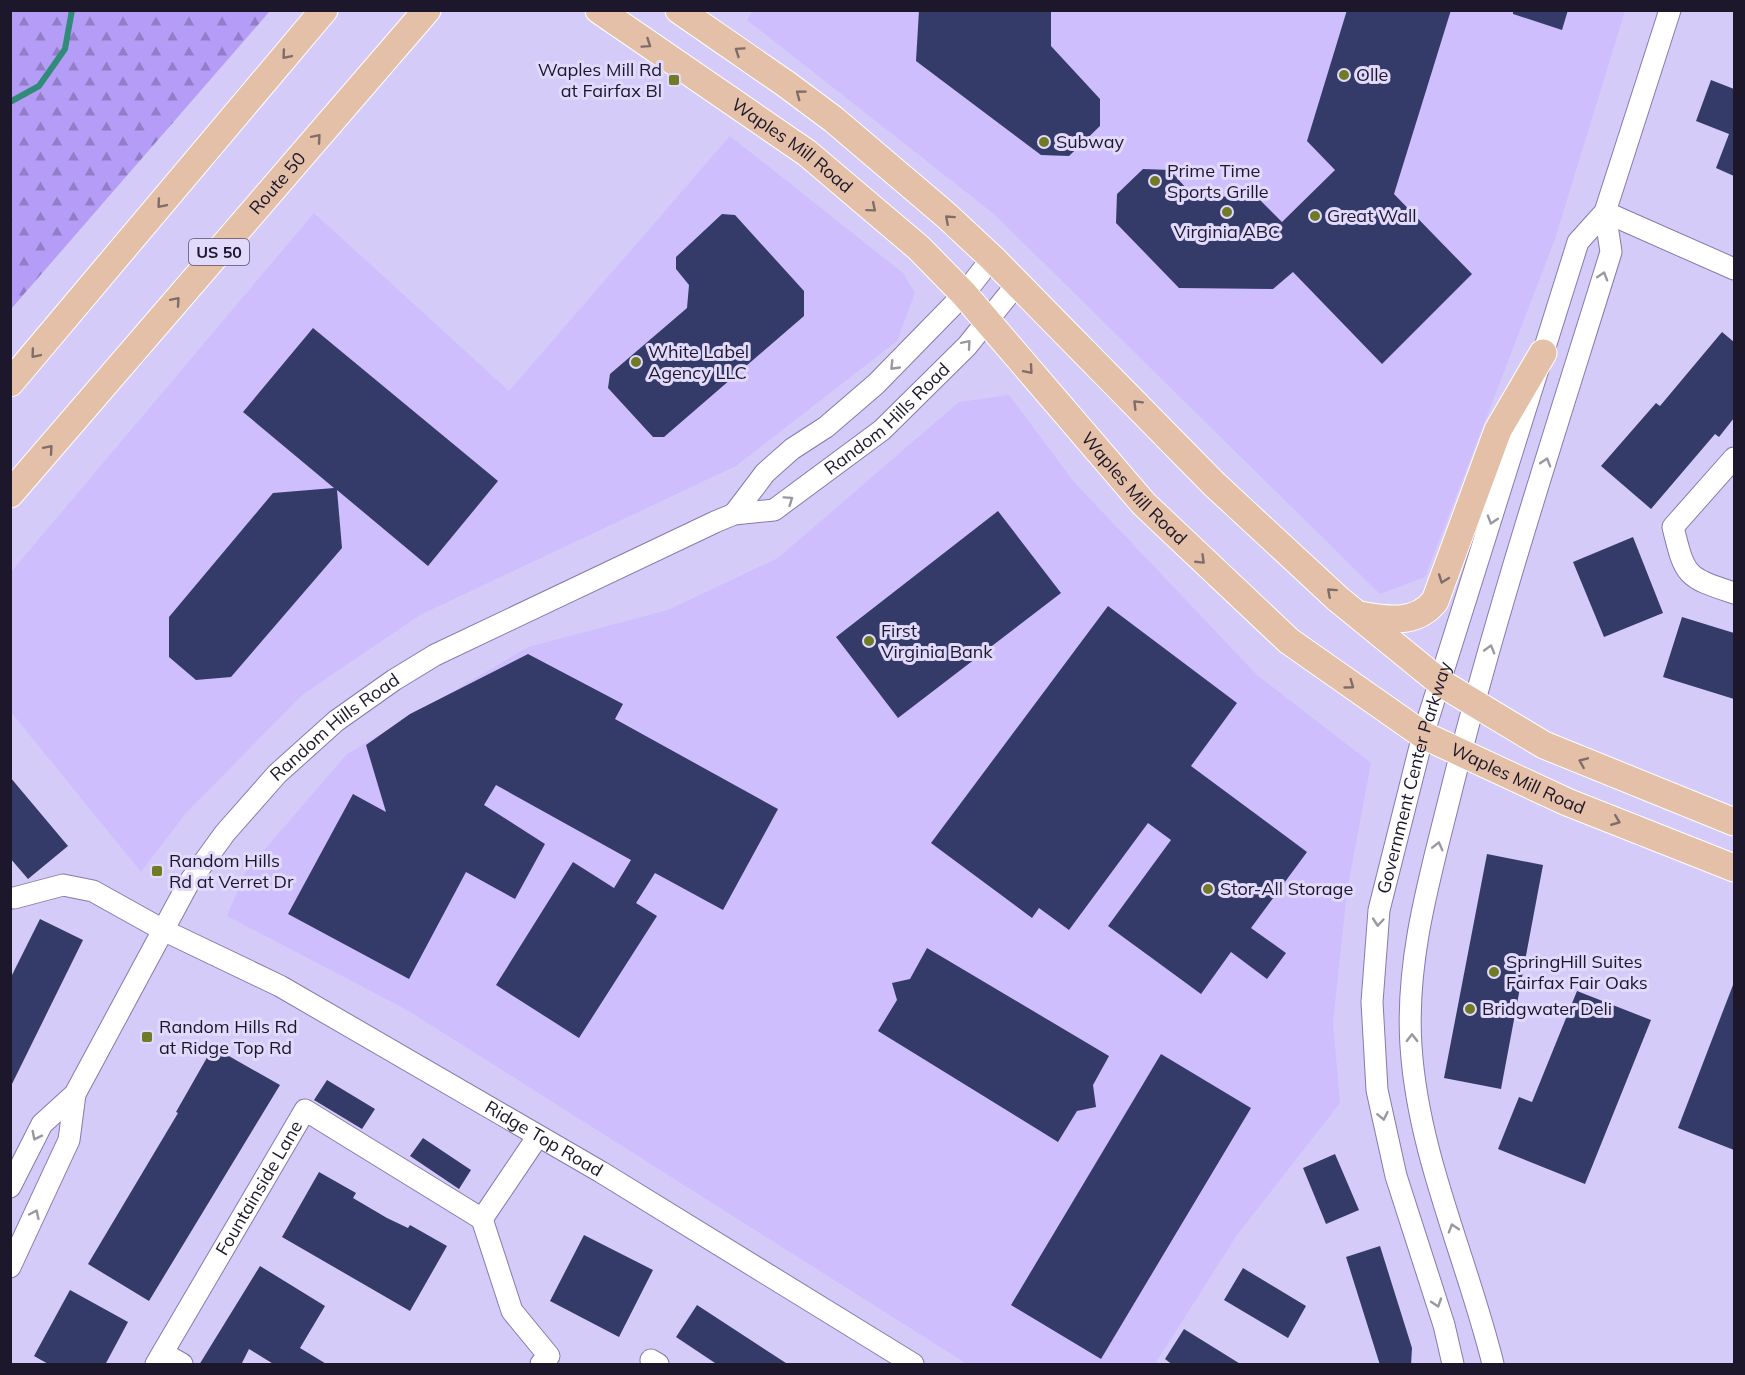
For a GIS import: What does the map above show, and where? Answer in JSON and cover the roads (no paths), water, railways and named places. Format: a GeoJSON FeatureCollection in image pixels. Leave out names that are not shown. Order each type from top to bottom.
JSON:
{"type":"FeatureCollection","features":[{"type":"Feature","properties":{"kind":"main road"},"geometry":{"type":"LineString","coordinates":[[10,383],[324,10]]}},
{"type":"Feature","properties":{"kind":"main road","name":"Route 50"},"geometry":{"type":"LineString","coordinates":[[10,494],[427,10]]}},
{"type":"Feature","properties":{"kind":"main road","name":"Waples Mill Road"},"geometry":{"type":"LineString","coordinates":[[599,10],[807,153],[926,255],[964,294],[1144,504],[1235,593],[1289,641],[1423,735],[1567,802],[1734,868]]}},
{"type":"Feature","properties":{"kind":"main road"},"geometry":{"type":"LineString","coordinates":[[679,10],[833,119],[992,258],[1214,484],[1358,615],[1441,683],[1474,705],[1544,745],[1583,763],[1734,822]]}},
{"type":"Feature","properties":{"kind":"main road"},"geometry":{"type":"LineString","coordinates":[[1358,615],[1381,620],[1401,620],[1429,609],[1435,601],[1498,430],[1543,353]]}},
{"type":"Feature","properties":{"kind":"street","name":"Government Center Parkway"},"geometry":{"type":"LineString","coordinates":[[1453,1365],[1444,1326],[1396,1176],[1377,1090],[1372,1002],[1379,910],[1423,735],[1578,242],[1605,212],[1670,10]]}},
{"type":"Feature","properties":{"kind":"street","name":"Government Center Parkway"},"geometry":{"type":"LineString","coordinates":[[1492,1365],[1480,1312],[1423,1131],[1411,1045],[1416,950],[1426,893],[1474,705],[1611,252],[1605,212]]}},
{"type":"Feature","properties":{"kind":"street"},"geometry":{"type":"LineString","coordinates":[[1605,212],[1734,268]]}},
{"type":"Feature","properties":{"kind":"street","name":"Random Hills Road"},"geometry":{"type":"LineString","coordinates":[[734,514],[765,473],[792,449],[826,427],[876,384],[964,294],[992,258]]}},
{"type":"Feature","properties":{"kind":"street","name":"Random Hills Road"},"geometry":{"type":"LineString","coordinates":[[10,1187],[42,1124],[75,1094],[188,884],[225,833],[278,774],[336,721],[394,680],[435,655],[734,514],[774,510],[833,469],[882,430],[967,346],[1017,284]]}},
{"type":"Feature","properties":{"kind":"street"},"geometry":{"type":"LineString","coordinates":[[1734,458],[1673,526],[1682,563],[1699,581],[1734,593]]}},
{"type":"Feature","properties":{"kind":"street","name":"Ridge Top Road"},"geometry":{"type":"LineString","coordinates":[[12,899],[63,885],[93,891],[163,930],[280,986],[538,1136],[914,1365]]}},
{"type":"Feature","properties":{"kind":"street","name":"Random Hills Road"},"geometry":{"type":"LineString","coordinates":[[10,1267],[69,1140],[75,1094]]}},
{"type":"Feature","properties":{"kind":"street","name":"Fountainside Lane"},"geometry":{"type":"LineString","coordinates":[[182,1365],[160,1359],[305,1110],[482,1219]]}},
{"type":"Feature","properties":{"kind":"street"},"geometry":{"type":"LineString","coordinates":[[538,1136],[482,1219],[512,1311],[549,1356],[541,1365]]}},
{"type":"Feature","properties":{"kind":"waterway"},"geometry":{"type":"LineString","coordinates":[[10,102],[39,86],[65,49],[72,10]]}},
{"type":"Feature","properties":{"kind":"place","name":"Olle"},"geometry":{"type":"Point","coordinates":[1344,75]}},
{"type":"Feature","properties":{"kind":"place","name":"Waples Mill Rd at Fairfax Bl"},"geometry":{"type":"Point","coordinates":[674,80]}},
{"type":"Feature","properties":{"kind":"place","name":"Subway"},"geometry":{"type":"Point","coordinates":[1044,142]}},
{"type":"Feature","properties":{"kind":"place","name":"Prime Time Sports Grille"},"geometry":{"type":"Point","coordinates":[1155,181]}},
{"type":"Feature","properties":{"kind":"place","name":"Virginia ABC"},"geometry":{"type":"Point","coordinates":[1227,212]}},
{"type":"Feature","properties":{"kind":"place","name":"Great Wall"},"geometry":{"type":"Point","coordinates":[1315,216]}},
{"type":"Feature","properties":{"kind":"place","name":"White Label Agency LLC"},"geometry":{"type":"Point","coordinates":[636,362]}},
{"type":"Feature","properties":{"kind":"place","name":"First Virginia Bank"},"geometry":{"type":"Point","coordinates":[869,641]}},
{"type":"Feature","properties":{"kind":"place","name":"Random Hills Rd at Verret Dr"},"geometry":{"type":"Point","coordinates":[157,871]}},
{"type":"Feature","properties":{"kind":"place","name":"Stor-All Storage"},"geometry":{"type":"Point","coordinates":[1208,889]}},
{"type":"Feature","properties":{"kind":"place","name":"SpringHill Suites Fairfax Fair Oaks"},"geometry":{"type":"Point","coordinates":[1494,972]}},
{"type":"Feature","properties":{"kind":"place","name":"Bridgwater Deli"},"geometry":{"type":"Point","coordinates":[1470,1009]}},
{"type":"Feature","properties":{"kind":"place","name":"Random Hills Rd at Ridge Top Rd"},"geometry":{"type":"Point","coordinates":[147,1037]}}]}
